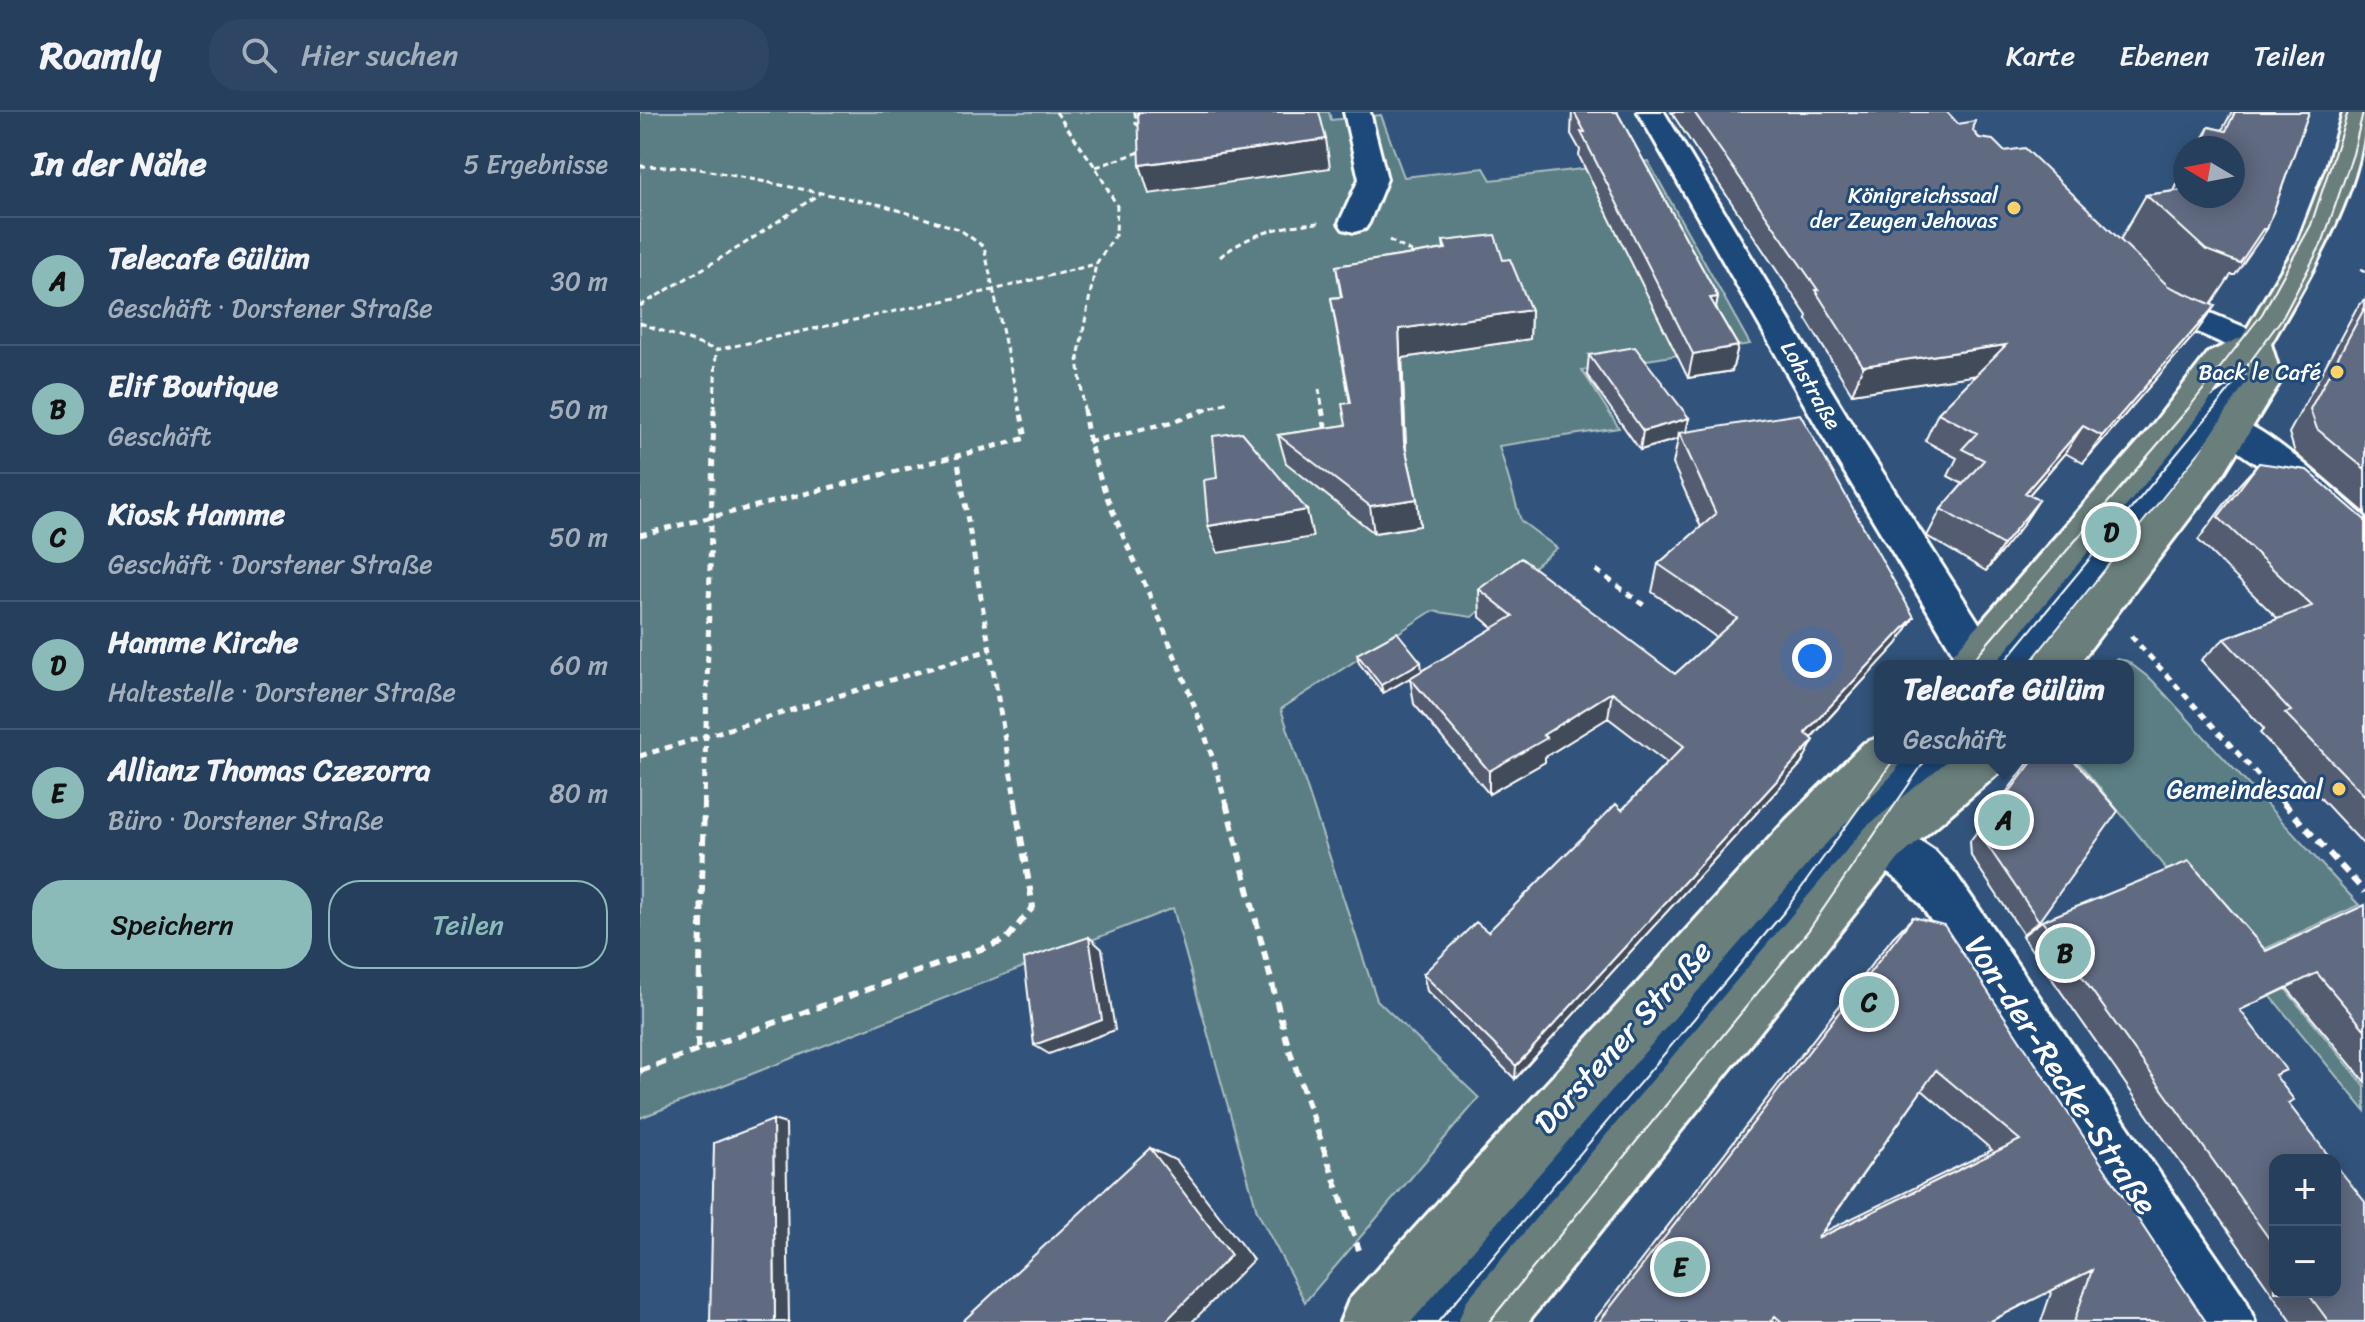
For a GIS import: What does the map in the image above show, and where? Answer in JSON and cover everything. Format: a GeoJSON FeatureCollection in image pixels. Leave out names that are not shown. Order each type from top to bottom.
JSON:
{"type":"FeatureCollection","features":[{"type":"Feature","properties":{"kind":"main road"},"geometry":{"type":"LineString","coordinates":[[2058,660],[2099,605],[2209,419],[2220,361],[2254,344],[2274,314],[2313,242],[2341,167],[2356,112]]}},
{"type":"Feature","properties":{"kind":"main road"},"geometry":{"type":"LineString","coordinates":[[2209,419],[2265,379],[2254,344]]}},
{"type":"Feature","properties":{"kind":"main road","name":"Dorstener Straße"},"geometry":{"type":"LineString","coordinates":[[1489,1322],[1842,837],[1877,764]]}},
{"type":"Feature","properties":{"kind":"main road","name":"Dorstener Straße"},"geometry":{"type":"LineString","coordinates":[[1371,1322],[1842,837],[1973,764]]}},
{"type":"Feature","properties":{"kind":"street"},"geometry":{"type":"LineString","coordinates":[[1354,223],[1373,179],[1357,112]]}},
{"type":"Feature","properties":{"kind":"street","name":"Lohstraße"},"geometry":{"type":"LineString","coordinates":[[1651,112],[1837,430],[1981,660]]}},
{"type":"Feature","properties":{"kind":"street"},"geometry":{"type":"LineString","coordinates":[[2130,272],[2163,305],[2254,344]]}},
{"type":"Feature","properties":{"kind":"street"},"geometry":{"type":"LineString","coordinates":[[1984,660],[2209,419],[2269,455],[2365,539]]}},
{"type":"Feature","properties":{"kind":"street"},"geometry":{"type":"LineString","coordinates":[[1438,1322],[1784,912],[1842,837],[1891,764]]}},
{"type":"Feature","properties":{"kind":"street"},"geometry":{"type":"LineString","coordinates":[[1842,837],[1905,787],[1922,764]]}},
{"type":"Feature","properties":{"kind":"street","name":"Von-der-Recke-Straße"},"geometry":{"type":"LineString","coordinates":[[1842,837],[1917,866],[1938,889],[2224,1322]]}},
{"type":"Feature","properties":{"kind":"path"},"geometry":{"type":"LineString","coordinates":[[1056,112],[1096,168],[1117,206],[1116,234],[1096,264],[1078,358],[1088,442],[1100,485],[1158,615],[1220,781],[1288,1046],[1360,1256]]}},
{"type":"Feature","properties":{"kind":"path"},"geometry":{"type":"LineString","coordinates":[[1135,112],[1136,124],[1145,129]]}},
{"type":"Feature","properties":{"kind":"path"},"geometry":{"type":"LineString","coordinates":[[1096,168],[1153,146]]}},
{"type":"Feature","properties":{"kind":"path"},"geometry":{"type":"LineString","coordinates":[[640,166],[698,169],[820,193],[935,220],[964,231],[984,247],[1026,438],[640,535]]}},
{"type":"Feature","properties":{"kind":"path"},"geometry":{"type":"LineString","coordinates":[[640,306],[741,246],[820,193]]}},
{"type":"Feature","properties":{"kind":"path"},"geometry":{"type":"LineString","coordinates":[[640,323],[716,350],[993,290],[1096,264]]}},
{"type":"Feature","properties":{"kind":"path"},"geometry":{"type":"LineString","coordinates":[[698,1049],[716,350]]}},
{"type":"Feature","properties":{"kind":"path"},"geometry":{"type":"LineString","coordinates":[[1319,389],[1328,443]]}},
{"type":"Feature","properties":{"kind":"path"},"geometry":{"type":"LineString","coordinates":[[1088,442],[1170,423],[1228,402]]}},
{"type":"Feature","properties":{"kind":"path"},"geometry":{"type":"LineString","coordinates":[[640,1071],[1006,940],[1033,907],[957,456]]}},
{"type":"Feature","properties":{"kind":"path"},"geometry":{"type":"LineString","coordinates":[[1596,570],[1646,607]]}},
{"type":"Feature","properties":{"kind":"path"},"geometry":{"type":"LineString","coordinates":[[2099,605],[2142,647],[2365,892]]}},
{"type":"Feature","properties":{"kind":"path"},"geometry":{"type":"LineString","coordinates":[[640,756],[990,650]]}},
{"type":"Feature","properties":{"kind":"green space"},"geometry":{"type":"Polygon","coordinates":[[[640,112],[1329,112],[1331,120],[1381,115],[1404,177],[1484,168],[1491,180],[1648,161],[1750,344],[1582,370],[1619,428],[1499,446],[1521,521],[1557,548],[1472,617],[1432,611],[1281,709],[1377,1000],[1479,1098],[1305,1302],[1257,1211],[1173,908],[640,1118],[640,112]]]}},
{"type":"Feature","properties":{"kind":"green space"},"geometry":{"type":"Polygon","coordinates":[[[2134,666],[2152,680],[2359,905],[2256,953],[2365,1086],[2365,1111],[2080,764],[2134,764],[2134,666]]]}},
{"type":"Feature","properties":{"kind":"building"},"geometry":{"type":"Polygon","coordinates":[[[1138,112],[1319,112],[1326,139],[1140,165],[1138,112]]]}},
{"type":"Feature","properties":{"kind":"building"},"geometry":{"type":"Polygon","coordinates":[[[1574,112],[1617,112],[1718,297],[1710,298],[1738,346],[1693,354],[1581,132],[1585,132],[1574,112]]]}},
{"type":"Feature","properties":{"kind":"building"},"geometry":{"type":"Polygon","coordinates":[[[1694,112],[1947,112],[1958,124],[1975,121],[1973,131],[1979,138],[1993,140],[2004,151],[2025,148],[2168,286],[2215,306],[2102,436],[2083,426],[2025,493],[2039,500],[2003,545],[1941,509],[1984,460],[1962,449],[1977,433],[1938,413],[2006,345],[1863,366],[1815,290],[1818,290],[1694,112]]]}},
{"type":"Feature","properties":{"kind":"building"},"geometry":{"type":"Polygon","coordinates":[[[2235,112],[2309,112],[2267,229],[2263,229],[2240,263],[2206,250],[2146,195],[2173,191],[2173,208],[2245,208],[2245,136],[2206,136],[2209,127],[2226,131],[2235,112]]]}},
{"type":"Feature","properties":{"kind":"building"},"geometry":{"type":"Polygon","coordinates":[[[1495,235],[1503,260],[1510,259],[1531,310],[1399,329],[1404,442],[1417,499],[1370,506],[1278,435],[1346,425],[1342,404],[1351,403],[1331,298],[1342,297],[1336,266],[1446,249],[1443,241],[1495,235]]]}},
{"type":"Feature","properties":{"kind":"building"},"geometry":{"type":"Polygon","coordinates":[[[2365,307],[2365,469],[2317,429],[2310,409],[2365,307]]]}},
{"type":"Feature","properties":{"kind":"building"},"geometry":{"type":"Polygon","coordinates":[[[1635,347],[1689,418],[1643,431],[1589,355],[1635,347]]]}},
{"type":"Feature","properties":{"kind":"building"},"geometry":{"type":"Polygon","coordinates":[[[1800,414],[1914,617],[1805,733],[1814,740],[1516,1066],[1423,974],[1476,922],[1488,932],[1616,804],[1622,810],[1684,746],[1612,692],[1543,735],[1547,738],[1489,771],[1410,678],[1513,616],[1479,589],[1521,558],[1675,674],[1737,618],[1658,564],[1716,514],[1679,433],[1800,414]]]}},
{"type":"Feature","properties":{"kind":"building"},"geometry":{"type":"Polygon","coordinates":[[[1242,432],[1307,510],[1208,526],[1204,480],[1217,478],[1213,436],[1242,432]]]}},
{"type":"Feature","properties":{"kind":"building"},"geometry":{"type":"Polygon","coordinates":[[[2259,463],[2307,470],[2365,520],[2365,796],[2285,713],[2291,711],[2224,639],[2312,606],[2218,517],[2259,463]]]}},
{"type":"Feature","properties":{"kind":"building"},"geometry":{"type":"Polygon","coordinates":[[[1397,632],[1421,662],[1381,685],[1357,654],[1397,632]]]}},
{"type":"Feature","properties":{"kind":"building"},"geometry":{"type":"Polygon","coordinates":[[[2030,764],[2077,764],[2118,811],[2039,921],[1985,842],[1984,826],[2030,764]]]}},
{"type":"Feature","properties":{"kind":"building"},"geometry":{"type":"Polygon","coordinates":[[[2189,861],[2266,951],[2365,905],[2365,1030],[2317,973],[2240,1010],[2286,1070],[2275,1075],[2294,1100],[2288,1103],[2327,1154],[2269,1154],[2269,1239],[2042,921],[2189,861]]]}},
{"type":"Feature","properties":{"kind":"building"},"geometry":{"type":"Polygon","coordinates":[[[1913,917],[1944,925],[2206,1322],[2074,1322],[2092,1270],[1989,1322],[1782,1322],[1775,1316],[1770,1322],[1599,1322],[1913,917]],[[1936,1070],[1817,1239],[2020,1140],[1936,1070]]]}},
{"type":"Feature","properties":{"kind":"building"},"geometry":{"type":"Polygon","coordinates":[[[1089,937],[1102,1020],[1034,1045],[1024,959],[1089,937]]]}},
{"type":"Feature","properties":{"kind":"building"},"geometry":{"type":"Polygon","coordinates":[[[773,1120],[775,1322],[710,1322],[714,1143],[773,1120]]]}},
{"type":"Feature","properties":{"kind":"building"},"geometry":{"type":"Polygon","coordinates":[[[1150,1148],[1231,1255],[1165,1322],[962,1322],[1150,1148]]]}},
{"type":"Feature","properties":{"kind":"building"},"geometry":{"type":"Polygon","coordinates":[[[2341,1172],[2365,1202],[2365,1322],[2329,1322],[2311,1298],[2341,1298],[2341,1172]]]}},
{"type":"Feature","properties":{"kind":"tram line"},"geometry":{"type":"LineString","coordinates":[[1973,660],[2188,409],[2262,314],[2311,225],[2348,112]]}},
{"type":"Feature","properties":{"kind":"tram line"},"geometry":{"type":"LineString","coordinates":[[2006,660],[2227,393],[2283,317],[2323,241],[2353,154],[2363,112]]}},
{"type":"Feature","properties":{"kind":"tram line"},"geometry":{"type":"LineString","coordinates":[[1438,1322],[1784,912],[1891,764]]}},
{"type":"Feature","properties":{"kind":"tram line"},"geometry":{"type":"LineString","coordinates":[[1489,1322],[1808,931],[1923,764]]}},
{"type":"Feature","properties":{"kind":"place","name":"Königreichssaal der Zeugen Jehovas"},"geometry":{"type":"Point","coordinates":[2014,208]}},
{"type":"Feature","properties":{"kind":"place","name":"Back le Café"},"geometry":{"type":"Point","coordinates":[2337,372]}},
{"type":"Feature","properties":{"kind":"place","name":"Hamme Kirche"},"geometry":{"type":"Point","coordinates":[2111,532]}},
{"type":"Feature","properties":{"kind":"place","name":"Gemeindesaal"},"geometry":{"type":"Point","coordinates":[2339,789]}},
{"type":"Feature","properties":{"kind":"place","name":"Telecafe Gülüm"},"geometry":{"type":"Point","coordinates":[2004,820]}},
{"type":"Feature","properties":{"kind":"place","name":"Elif Boutique"},"geometry":{"type":"Point","coordinates":[2065,953]}},
{"type":"Feature","properties":{"kind":"place","name":"Kiosk Hamme"},"geometry":{"type":"Point","coordinates":[1869,1002]}},
{"type":"Feature","properties":{"kind":"place","name":"Allianz Thomas Czezorra"},"geometry":{"type":"Point","coordinates":[1680,1267]}}]}
